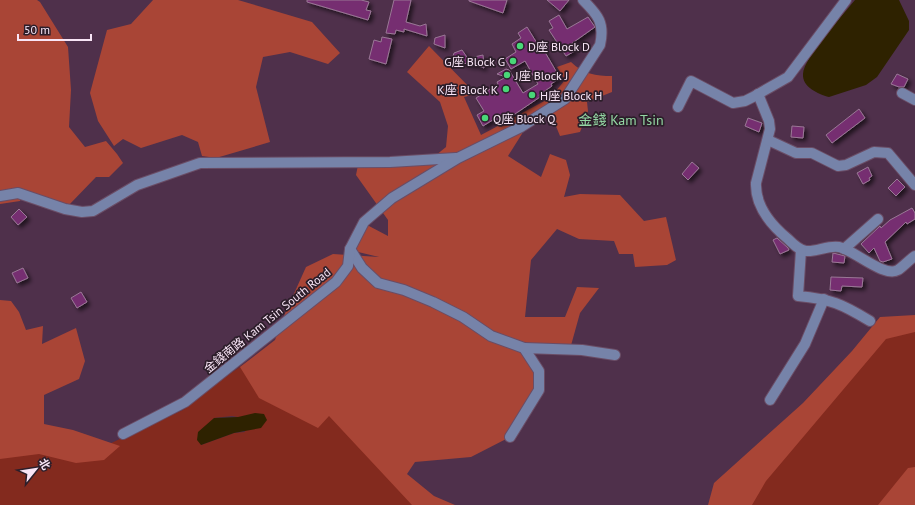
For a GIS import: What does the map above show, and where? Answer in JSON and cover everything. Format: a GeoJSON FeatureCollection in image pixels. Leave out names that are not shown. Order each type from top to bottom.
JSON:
{"type":"FeatureCollection","features":[{"type":"Feature","properties":{"kind":"street","name":"金錢南路 Kam Tsin South Road"},"geometry":{"type":"LineString","coordinates":[[123,434],[185,402],[336,282],[348,266],[350,250],[364,222],[392,198],[458,158],[521,127],[565,99],[600,45],[602,36],[600,20],[583,0]]}},
{"type":"Feature","properties":{"kind":"street"},"geometry":{"type":"LineString","coordinates":[[678,107],[691,82],[733,103],[745,101],[788,77],[846,0]]}},
{"type":"Feature","properties":{"kind":"street"},"geometry":{"type":"LineString","coordinates":[[902,93],[915,100]]}},
{"type":"Feature","properties":{"kind":"street"},"geometry":{"type":"LineString","coordinates":[[758,94],[769,121],[768,140],[755,191],[764,213],[773,227],[801,250],[812,251],[830,247],[844,249],[883,269],[892,271],[897,270],[915,256]]}},
{"type":"Feature","properties":{"kind":"street"},"geometry":{"type":"LineString","coordinates":[[768,140],[796,153],[812,153],[838,166],[874,152],[888,153],[915,185]]}},
{"type":"Feature","properties":{"kind":"street"},"geometry":{"type":"LineString","coordinates":[[0,196],[18,193],[65,209],[82,212],[94,211],[137,185],[200,163],[390,162],[458,158]]}},
{"type":"Feature","properties":{"kind":"street"},"geometry":{"type":"LineString","coordinates":[[844,249],[878,219]]}},
{"type":"Feature","properties":{"kind":"street"},"geometry":{"type":"LineString","coordinates":[[350,250],[362,268],[378,283],[404,290],[433,302],[463,317],[491,336],[524,348],[582,350],[615,355]]}},
{"type":"Feature","properties":{"kind":"street"},"geometry":{"type":"LineString","coordinates":[[801,250],[798,296],[824,299],[844,305],[870,321]]}},
{"type":"Feature","properties":{"kind":"street"},"geometry":{"type":"LineString","coordinates":[[770,400],[805,344],[824,299]]}},
{"type":"Feature","properties":{"kind":"street"},"geometry":{"type":"LineString","coordinates":[[510,437],[539,390],[539,371],[524,348]]}},
{"type":"Feature","properties":{"kind":"shaded area"},"geometry":{"type":"Polygon","coordinates":[[[0,0],[37,0],[40,2],[68,47],[71,90],[69,127],[85,147],[106,141],[123,163],[109,177],[96,177],[68,206],[25,190],[20,201],[0,204],[0,0]]]}},
{"type":"Feature","properties":{"kind":"shaded area"},"geometry":{"type":"Polygon","coordinates":[[[153,0],[238,0],[312,22],[340,53],[328,64],[290,52],[263,57],[256,87],[270,142],[216,158],[202,156],[198,142],[182,135],[141,148],[123,139],[114,146],[98,121],[90,93],[107,30],[131,24],[153,0]]]}},
{"type":"Feature","properties":{"kind":"shaded area"},"geometry":{"type":"Polygon","coordinates":[[[855,0],[899,0],[909,21],[909,30],[877,77],[866,85],[829,97],[816,92],[808,86],[803,79],[803,74],[810,57],[817,47],[855,0]]]}},
{"type":"Feature","properties":{"kind":"shaded area"},"geometry":{"type":"Polygon","coordinates":[[[429,46],[476,94],[464,97],[481,135],[550,98],[565,80],[557,67],[571,62],[590,74],[612,76],[612,92],[587,102],[588,111],[580,132],[560,136],[551,114],[525,129],[508,156],[541,177],[550,154],[566,160],[570,175],[564,197],[580,194],[620,195],[644,221],[666,217],[676,260],[667,265],[635,267],[633,254],[619,254],[614,241],[579,239],[557,229],[531,260],[525,317],[565,317],[577,287],[599,288],[580,313],[570,349],[525,348],[539,382],[510,437],[471,457],[415,462],[407,474],[434,496],[455,505],[412,505],[329,416],[318,428],[259,398],[240,367],[275,340],[283,318],[306,267],[333,254],[379,257],[354,251],[363,227],[369,226],[388,236],[388,220],[356,175],[358,165],[430,160],[446,147],[448,126],[440,102],[407,72],[429,46]]]}},
{"type":"Feature","properties":{"kind":"shaded area"},"geometry":{"type":"Polygon","coordinates":[[[0,300],[11,301],[19,312],[26,330],[43,326],[42,344],[76,328],[85,361],[79,379],[44,395],[44,424],[73,430],[120,446],[104,460],[76,463],[39,454],[0,459],[0,300]]]}},
{"type":"Feature","properties":{"kind":"shaded area"},"geometry":{"type":"Polygon","coordinates":[[[915,315],[915,332],[886,339],[766,481],[752,505],[708,505],[714,483],[803,403],[852,351],[880,317],[915,315]]]}},
{"type":"Feature","properties":{"kind":"shaded area"},"geometry":{"type":"Polygon","coordinates":[[[915,325],[915,505],[721,505],[883,332],[915,325]]]}},
{"type":"Feature","properties":{"kind":"shaded area"},"geometry":{"type":"Polygon","coordinates":[[[260,353],[331,406],[428,505],[0,505],[0,450],[96,450],[183,410],[208,389],[260,353]],[[232,416],[214,418],[201,445],[234,433],[245,432],[238,417],[232,416]]]}},
{"type":"Feature","properties":{"kind":"shaded area"},"geometry":{"type":"Polygon","coordinates":[[[255,413],[264,414],[267,420],[261,428],[234,433],[201,445],[197,440],[198,432],[214,418],[238,417],[255,413]]]}},
{"type":"Feature","properties":{"kind":"shaded area"},"geometry":{"type":"Polygon","coordinates":[[[915,467],[915,505],[878,505],[908,468],[915,467]]]}},
{"type":"Feature","properties":{"kind":"building"},"geometry":{"type":"Polygon","coordinates":[[[307,0],[361,0],[369,2],[366,10],[371,11],[368,20],[307,2],[307,0]]]}},
{"type":"Feature","properties":{"kind":"building"},"geometry":{"type":"Polygon","coordinates":[[[394,0],[411,0],[406,22],[420,26],[426,24],[427,36],[404,29],[404,32],[396,30],[395,34],[386,33],[394,0]]]}},
{"type":"Feature","properties":{"kind":"building"},"geometry":{"type":"Polygon","coordinates":[[[469,0],[507,0],[503,13],[469,0]]]}},
{"type":"Feature","properties":{"kind":"building"},"geometry":{"type":"Polygon","coordinates":[[[547,0],[569,0],[560,11],[547,0]]]}},
{"type":"Feature","properties":{"kind":"building"},"geometry":{"type":"Polygon","coordinates":[[[559,15],[567,29],[588,17],[595,27],[571,44],[575,51],[566,56],[549,30],[553,28],[549,21],[559,15]]]}},
{"type":"Feature","properties":{"kind":"building"},"geometry":{"type":"Polygon","coordinates":[[[527,27],[540,48],[542,47],[560,78],[539,95],[540,97],[512,116],[499,124],[496,118],[483,126],[477,115],[484,111],[476,98],[506,77],[497,74],[506,69],[509,70],[523,93],[538,84],[525,61],[511,69],[505,59],[516,52],[512,44],[521,38],[518,33],[527,27]]]}},
{"type":"Feature","properties":{"kind":"building"},"geometry":{"type":"Polygon","coordinates":[[[445,35],[445,48],[434,44],[435,38],[445,35]]]}},
{"type":"Feature","properties":{"kind":"building"},"geometry":{"type":"Polygon","coordinates":[[[382,37],[392,39],[386,64],[369,59],[374,40],[381,42],[382,37]]]}},
{"type":"Feature","properties":{"kind":"building"},"geometry":{"type":"Polygon","coordinates":[[[462,50],[473,66],[452,59],[454,53],[462,50]]]}},
{"type":"Feature","properties":{"kind":"building"},"geometry":{"type":"Polygon","coordinates":[[[483,55],[484,68],[472,64],[474,57],[483,55]]]}},
{"type":"Feature","properties":{"kind":"building"},"geometry":{"type":"Polygon","coordinates":[[[897,74],[908,79],[904,87],[891,84],[897,74]]]}},
{"type":"Feature","properties":{"kind":"building"},"geometry":{"type":"Polygon","coordinates":[[[859,109],[865,118],[832,143],[826,135],[859,109]]]}},
{"type":"Feature","properties":{"kind":"building"},"geometry":{"type":"Polygon","coordinates":[[[748,118],[762,123],[759,132],[745,126],[748,118]]]}},
{"type":"Feature","properties":{"kind":"building"},"geometry":{"type":"Polygon","coordinates":[[[792,126],[804,127],[803,138],[791,137],[792,126]]]}},
{"type":"Feature","properties":{"kind":"building"},"geometry":{"type":"Polygon","coordinates":[[[692,162],[699,168],[688,180],[682,174],[692,162]]]}},
{"type":"Feature","properties":{"kind":"building"},"geometry":{"type":"Polygon","coordinates":[[[868,167],[872,176],[869,178],[870,180],[863,184],[857,173],[868,167]]]}},
{"type":"Feature","properties":{"kind":"building"},"geometry":{"type":"Polygon","coordinates":[[[897,179],[905,187],[896,196],[888,188],[897,179]]]}},
{"type":"Feature","properties":{"kind":"building"},"geometry":{"type":"Polygon","coordinates":[[[912,208],[915,213],[915,219],[907,224],[906,222],[885,242],[892,259],[883,262],[880,261],[874,248],[869,253],[861,244],[880,226],[881,228],[890,220],[912,208]]]}},
{"type":"Feature","properties":{"kind":"building"},"geometry":{"type":"Polygon","coordinates":[[[19,209],[27,217],[18,225],[11,217],[19,209]]]}},
{"type":"Feature","properties":{"kind":"building"},"geometry":{"type":"Polygon","coordinates":[[[777,238],[789,250],[780,254],[773,240],[777,238]]]}},
{"type":"Feature","properties":{"kind":"building"},"geometry":{"type":"Polygon","coordinates":[[[833,253],[845,256],[844,263],[832,262],[833,253]]]}},
{"type":"Feature","properties":{"kind":"building"},"geometry":{"type":"Polygon","coordinates":[[[23,268],[28,278],[17,283],[12,273],[23,268]]]}},
{"type":"Feature","properties":{"kind":"building"},"geometry":{"type":"Polygon","coordinates":[[[831,277],[863,278],[862,287],[842,286],[841,291],[830,290],[831,277]]]}},
{"type":"Feature","properties":{"kind":"building"},"geometry":{"type":"Polygon","coordinates":[[[81,292],[87,302],[77,308],[71,298],[81,292]]]}},
{"type":"Feature","properties":{"kind":"place","name":"D座 Block D"},"geometry":{"type":"Point","coordinates":[520,46]}},
{"type":"Feature","properties":{"kind":"place","name":"G座 Block G"},"geometry":{"type":"Point","coordinates":[513,61]}},
{"type":"Feature","properties":{"kind":"place","name":"J座 Block J"},"geometry":{"type":"Point","coordinates":[507,75]}},
{"type":"Feature","properties":{"kind":"place","name":"K座 Block K"},"geometry":{"type":"Point","coordinates":[506,89]}},
{"type":"Feature","properties":{"kind":"place","name":"H座 Block H"},"geometry":{"type":"Point","coordinates":[532,95]}},
{"type":"Feature","properties":{"kind":"place","name":"Q座 Block Q"},"geometry":{"type":"Point","coordinates":[485,118]}},
{"type":"Feature","properties":{"kind":"district","name":"金錢 Kam Tsin"},"geometry":{"type":"Point","coordinates":[621,120]}}]}
